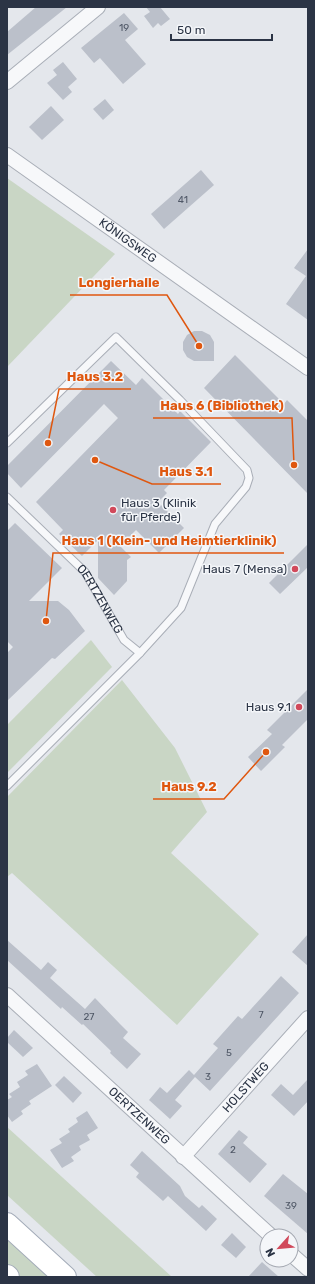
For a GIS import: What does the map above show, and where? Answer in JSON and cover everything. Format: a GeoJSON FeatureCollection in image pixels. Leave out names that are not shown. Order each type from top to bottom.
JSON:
{"type":"FeatureCollection","features":[{"type":"Feature","properties":{"kind":"main road"},"geometry":{"type":"LineString","coordinates":[[7,1224],[65,1277]]}},
{"type":"Feature","properties":{"kind":"street"},"geometry":{"type":"LineString","coordinates":[[7,82],[98,7]]}},
{"type":"Feature","properties":{"kind":"street","name":"KÖNIGSWEG"},"geometry":{"type":"LineString","coordinates":[[7,155],[308,368]]}},
{"type":"Feature","properties":{"kind":"street","name":"OERTZENWEG"},"geometry":{"type":"LineString","coordinates":[[7,995],[182,1157],[262,1228]]}},
{"type":"Feature","properties":{"kind":"street","name":"HOLSTWEG"},"geometry":{"type":"LineString","coordinates":[[182,1157],[308,1018]]}},
{"type":"Feature","properties":{"kind":"street"},"geometry":{"type":"LineString","coordinates":[[299,1261],[308,1269]]}},
{"type":"Feature","properties":{"kind":"lane"},"geometry":{"type":"LineString","coordinates":[[7,444],[116,337],[180,400],[247,470],[249,478],[246,487],[215,524],[181,608],[140,653],[7,786]]}},
{"type":"Feature","properties":{"kind":"lane","name":"OERTZENWEG"},"geometry":{"type":"LineString","coordinates":[[7,497],[85,572],[124,640],[140,653]]}},
{"type":"Feature","properties":{"kind":"green space"},"geometry":{"type":"Polygon","coordinates":[[[7,178],[115,254],[7,367],[7,178]]]}},
{"type":"Feature","properties":{"kind":"green space"},"geometry":{"type":"Polygon","coordinates":[[[91,640],[112,667],[7,773],[7,725],[91,640]]]}},
{"type":"Feature","properties":{"kind":"green space"},"geometry":{"type":"Polygon","coordinates":[[[122,680],[175,748],[207,812],[171,853],[259,934],[177,1025],[12,873],[7,877],[7,797],[122,680]]]}},
{"type":"Feature","properties":{"kind":"green space"},"geometry":{"type":"Polygon","coordinates":[[[7,1127],[172,1277],[97,1277],[7,1195],[7,1127]]]}},
{"type":"Feature","properties":{"kind":"green space"},"geometry":{"type":"Polygon","coordinates":[[[7,1233],[55,1277],[19,1277],[7,1266],[7,1233]]]}},
{"type":"Feature","properties":{"kind":"building"},"geometry":{"type":"Polygon","coordinates":[[[36,7],[67,7],[7,55],[7,32],[36,7]]]}},
{"type":"Feature","properties":{"kind":"building"},"geometry":{"type":"Polygon","coordinates":[[[146,7],[160,7],[170,19],[161,26],[158,23],[153,28],[144,16],[150,12],[146,7]]]}},
{"type":"Feature","properties":{"kind":"building"},"geometry":{"type":"Polygon","coordinates":[[[124,13],[138,29],[125,40],[146,64],[123,84],[100,58],[94,63],[81,48],[124,13]]]}},
{"type":"Feature","properties":{"kind":"building"},"geometry":{"type":"Polygon","coordinates":[[[63,62],[77,79],[68,87],[72,92],[63,100],[47,83],[57,75],[53,70],[63,62]]]}},
{"type":"Feature","properties":{"kind":"building"},"geometry":{"type":"Polygon","coordinates":[[[105,99],[114,110],[103,120],[93,109],[105,99]]]}},
{"type":"Feature","properties":{"kind":"building"},"geometry":{"type":"Polygon","coordinates":[[[51,106],[64,120],[42,140],[29,127],[51,106]]]}},
{"type":"Feature","properties":{"kind":"building"},"geometry":{"type":"Polygon","coordinates":[[[201,170],[214,185],[164,229],[151,214],[201,170]]]}},
{"type":"Feature","properties":{"kind":"building"},"geometry":{"type":"Polygon","coordinates":[[[308,249],[308,320],[286,304],[306,276],[294,268],[308,249]]]}},
{"type":"Feature","properties":{"kind":"building"},"geometry":{"type":"Polygon","coordinates":[[[194,331],[202,331],[210,335],[214,342],[214,361],[194,361],[187,357],[183,350],[183,342],[187,335],[194,331]]]}},
{"type":"Feature","properties":{"kind":"building"},"geometry":{"type":"Polygon","coordinates":[[[235,355],[284,404],[287,400],[308,421],[308,494],[204,388],[235,355]]]}},
{"type":"Feature","properties":{"kind":"building"},"geometry":{"type":"Polygon","coordinates":[[[111,361],[136,385],[142,378],[178,414],[180,411],[211,442],[164,490],[167,493],[158,502],[184,528],[159,553],[136,530],[120,546],[131,557],[127,560],[127,581],[114,595],[98,578],[98,540],[82,556],[59,534],[63,530],[36,502],[118,418],[104,404],[21,488],[7,473],[7,466],[111,361]]]}},
{"type":"Feature","properties":{"kind":"building"},"geometry":{"type":"Polygon","coordinates":[[[15,523],[62,568],[29,601],[58,601],[69,610],[85,631],[55,659],[52,658],[7,701],[7,653],[13,647],[7,641],[7,531],[15,523]]]}},
{"type":"Feature","properties":{"kind":"building","name":"Haus 7 (Mensa)"},"geometry":{"type":"Polygon","coordinates":[[[308,544],[308,567],[280,594],[269,583],[308,544]]]}},
{"type":"Feature","properties":{"kind":"building","name":"Haus 9.1"},"geometry":{"type":"Polygon","coordinates":[[[308,689],[308,719],[282,745],[285,747],[261,771],[248,757],[272,734],[267,730],[308,689]]]}},
{"type":"Feature","properties":{"kind":"building"},"geometry":{"type":"Polygon","coordinates":[[[308,934],[308,966],[292,952],[308,934]]]}},
{"type":"Feature","properties":{"kind":"building"},"geometry":{"type":"Polygon","coordinates":[[[7,940],[41,970],[48,962],[57,970],[50,978],[85,1009],[95,998],[128,1032],[123,1038],[141,1054],[127,1069],[83,1024],[82,1025],[62,1007],[61,1009],[7,960],[7,940]]]}},
{"type":"Feature","properties":{"kind":"building"},"geometry":{"type":"Polygon","coordinates":[[[281,976],[299,993],[210,1091],[195,1077],[175,1100],[182,1106],[170,1119],[149,1100],[160,1087],[167,1093],[189,1070],[194,1075],[218,1048],[213,1044],[238,1016],[242,1019],[281,976]]]}},
{"type":"Feature","properties":{"kind":"building"},"geometry":{"type":"Polygon","coordinates":[[[14,1030],[33,1048],[23,1057],[7,1042],[7,1038],[14,1030]]]}},
{"type":"Feature","properties":{"kind":"building"},"geometry":{"type":"Polygon","coordinates":[[[37,1064],[52,1086],[29,1101],[31,1104],[21,1111],[23,1114],[12,1122],[7,1115],[7,1100],[12,1097],[9,1094],[20,1087],[17,1082],[28,1075],[25,1071],[37,1064]]]}},
{"type":"Feature","properties":{"kind":"building"},"geometry":{"type":"Polygon","coordinates":[[[64,1076],[82,1093],[73,1103],[55,1085],[64,1076]]]}},
{"type":"Feature","properties":{"kind":"building"},"geometry":{"type":"Polygon","coordinates":[[[308,1079],[308,1101],[294,1116],[271,1095],[281,1084],[293,1095],[308,1079]]]}},
{"type":"Feature","properties":{"kind":"building"},"geometry":{"type":"Polygon","coordinates":[[[87,1111],[98,1128],[87,1135],[90,1140],[79,1146],[81,1150],[71,1157],[74,1161],[62,1168],[50,1150],[62,1143],[59,1139],[70,1132],[68,1129],[78,1122],[76,1118],[87,1111]]]}},
{"type":"Feature","properties":{"kind":"building"},"geometry":{"type":"Polygon","coordinates":[[[239,1130],[248,1137],[243,1143],[267,1164],[250,1183],[218,1154],[239,1130]]]}},
{"type":"Feature","properties":{"kind":"building"},"geometry":{"type":"Polygon","coordinates":[[[142,1151],[180,1186],[185,1196],[199,1208],[202,1205],[217,1219],[206,1231],[168,1196],[163,1201],[136,1177],[139,1173],[130,1165],[142,1151]]]}},
{"type":"Feature","properties":{"kind":"building"},"geometry":{"type":"Polygon","coordinates":[[[283,1174],[308,1194],[308,1234],[264,1196],[283,1174]]]}},
{"type":"Feature","properties":{"kind":"building"},"geometry":{"type":"Polygon","coordinates":[[[232,1233],[246,1247],[236,1258],[221,1245],[232,1233]]]}},
{"type":"Feature","properties":{"kind":"building"},"geometry":{"type":"Polygon","coordinates":[[[259,1265],[259,1268],[269,1268],[279,1277],[248,1277],[259,1265]]]}},
{"type":"Feature","properties":{"kind":"place","name":"Longierhalle"},"geometry":{"type":"Point","coordinates":[199,346]}},
{"type":"Feature","properties":{"kind":"place","name":"Haus 3.2"},"geometry":{"type":"Point","coordinates":[48,443]}},
{"type":"Feature","properties":{"kind":"place","name":"Haus 3.1"},"geometry":{"type":"Point","coordinates":[95,460]}},
{"type":"Feature","properties":{"kind":"place","name":"Haus 6 (Bibliothek)"},"geometry":{"type":"Point","coordinates":[294,465]}},
{"type":"Feature","properties":{"kind":"place","name":"Haus 3 (Klinik für Pferde)"},"geometry":{"type":"Point","coordinates":[113,510]}},
{"type":"Feature","properties":{"kind":"place","name":"Haus 7 (Mensa)"},"geometry":{"type":"Point","coordinates":[295,569]}},
{"type":"Feature","properties":{"kind":"place","name":"Haus 1 (Klein- und Heimtierklinik)"},"geometry":{"type":"Point","coordinates":[46,621]}},
{"type":"Feature","properties":{"kind":"place","name":"Haus 9.1"},"geometry":{"type":"Point","coordinates":[299,707]}},
{"type":"Feature","properties":{"kind":"place","name":"Haus 9.2"},"geometry":{"type":"Point","coordinates":[266,752]}}]}
